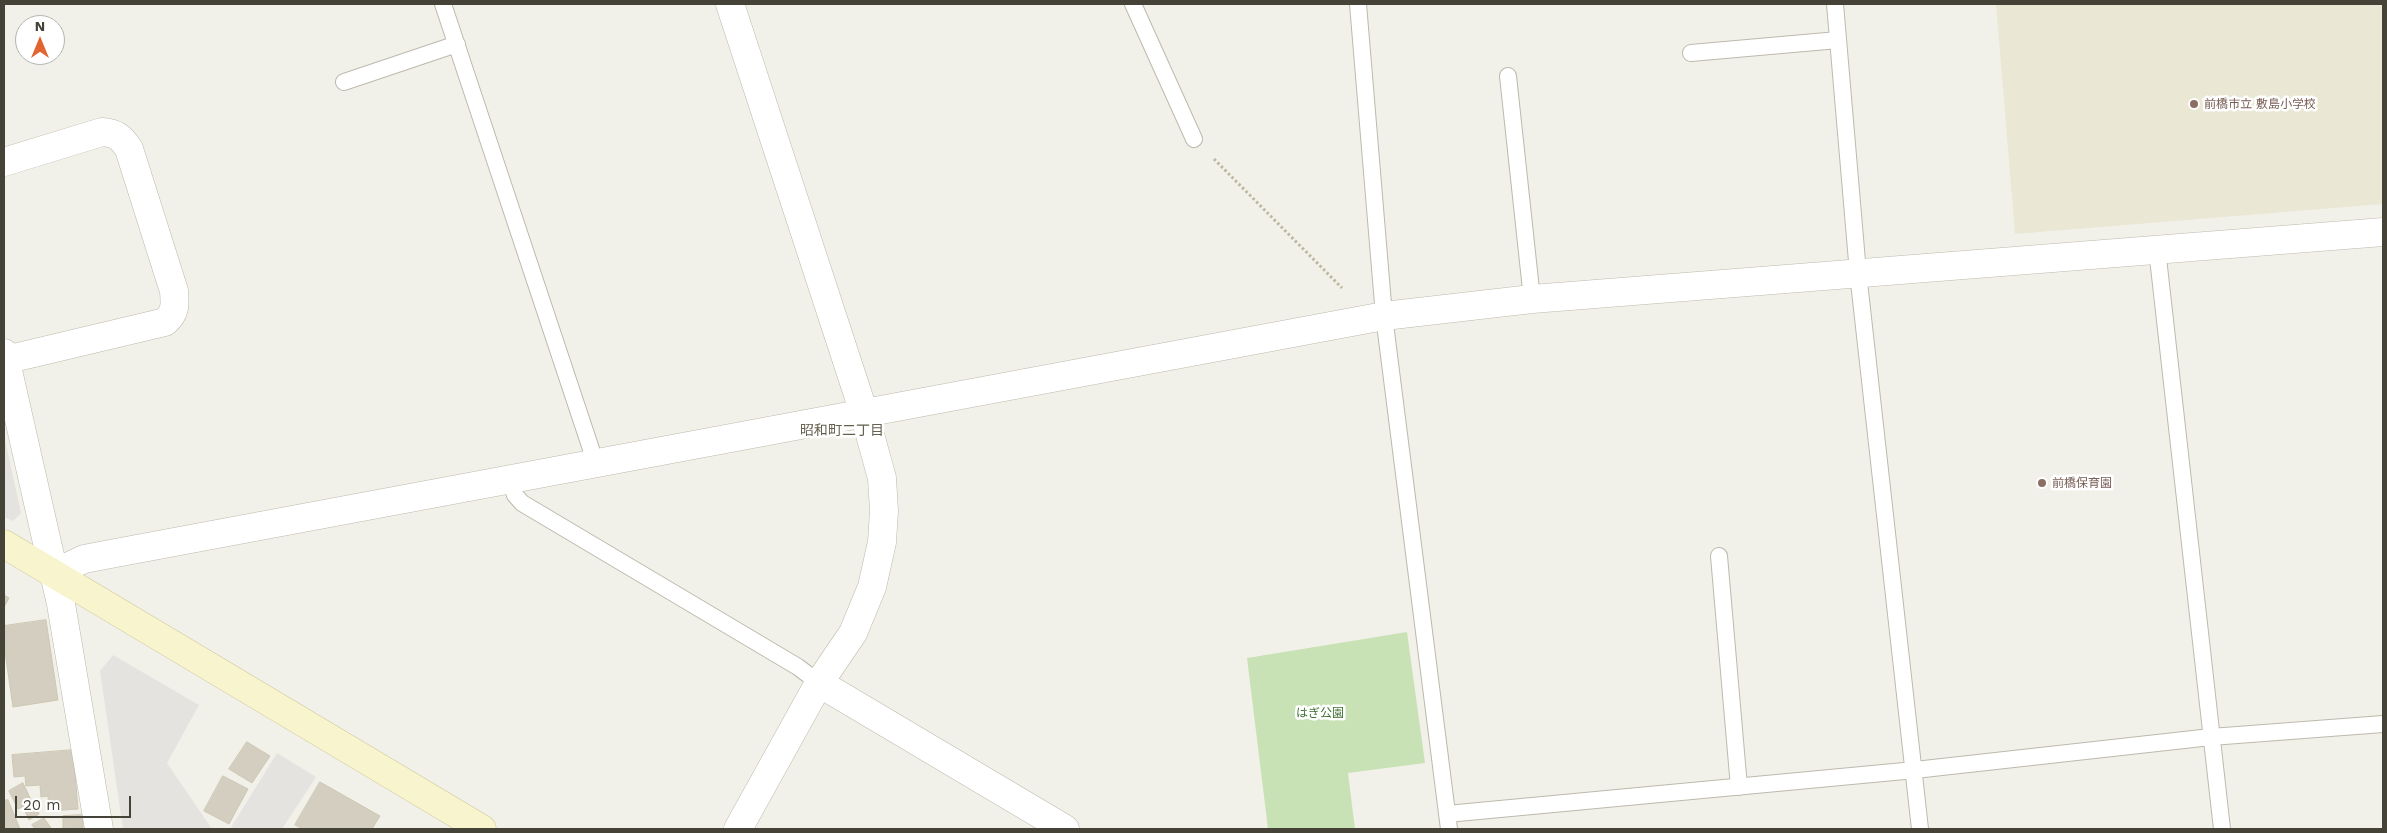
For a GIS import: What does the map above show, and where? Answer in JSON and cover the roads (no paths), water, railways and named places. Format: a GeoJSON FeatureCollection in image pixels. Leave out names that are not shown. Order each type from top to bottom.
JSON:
{"type":"FeatureCollection","features":[{"type":"Feature","properties":{"kind":"street"},"geometry":{"type":"LineString","coordinates":[[730,4],[864,412],[882,478],[884,511],[878,567],[853,633],[819,683],[738,829]]}},
{"type":"Feature","properties":{"kind":"street"},"geometry":{"type":"LineString","coordinates":[[4,162],[102,132],[114,133],[121,138],[129,149],[174,291],[174,314],[165,322],[4,356],[70,654],[99,829]]}},
{"type":"Feature","properties":{"kind":"street"},"geometry":{"type":"LineString","coordinates":[[53,574],[84,559],[591,462],[1384,316],[1532,299],[2383,232]]}},
{"type":"Feature","properties":{"kind":"street"},"geometry":{"type":"LineString","coordinates":[[4,544],[482,829]]}},
{"type":"Feature","properties":{"kind":"street"},"geometry":{"type":"LineString","coordinates":[[819,683],[1065,829]]}},
{"type":"Feature","properties":{"kind":"lane"},"geometry":{"type":"LineString","coordinates":[[443,4],[591,449],[591,462]]}},
{"type":"Feature","properties":{"kind":"lane"},"geometry":{"type":"LineString","coordinates":[[1132,4],[1194,139]]}},
{"type":"Feature","properties":{"kind":"lane"},"geometry":{"type":"LineString","coordinates":[[1358,4],[1384,316],[1448,822],[1739,787],[1915,770],[2211,737],[2383,724]]}},
{"type":"Feature","properties":{"kind":"lane"},"geometry":{"type":"LineString","coordinates":[[1835,4],[1858,273],[1915,770],[1920,829]]}},
{"type":"Feature","properties":{"kind":"lane"},"geometry":{"type":"LineString","coordinates":[[1691,52],[1838,40]]}},
{"type":"Feature","properties":{"kind":"lane"},"geometry":{"type":"LineString","coordinates":[[344,82],[457,44]]}},
{"type":"Feature","properties":{"kind":"lane"},"geometry":{"type":"LineString","coordinates":[[1508,76],[1532,299]]}},
{"type":"Feature","properties":{"kind":"lane"},"geometry":{"type":"LineString","coordinates":[[2157,249],[2222,829]]}},
{"type":"Feature","properties":{"kind":"lane"},"geometry":{"type":"LineString","coordinates":[[510,479],[515,495],[522,503],[798,667],[819,683]]}},
{"type":"Feature","properties":{"kind":"lane"},"geometry":{"type":"LineString","coordinates":[[1719,556],[1739,787]]}},
{"type":"Feature","properties":{"kind":"place","name":"前橋市立 敷島小学校"},"geometry":{"type":"Point","coordinates":[2194,104]}},
{"type":"Feature","properties":{"kind":"place","name":"前橋保育園"},"geometry":{"type":"Point","coordinates":[2042,483]}},
{"type":"Feature","properties":{"kind":"district","name":"昭和町二丁目"},"geometry":{"type":"Point","coordinates":[842,431]}},
{"type":"Feature","properties":{"kind":"park label","name":"はぎ公園"},"geometry":{"type":"Point","coordinates":[1320,713]}}]}
